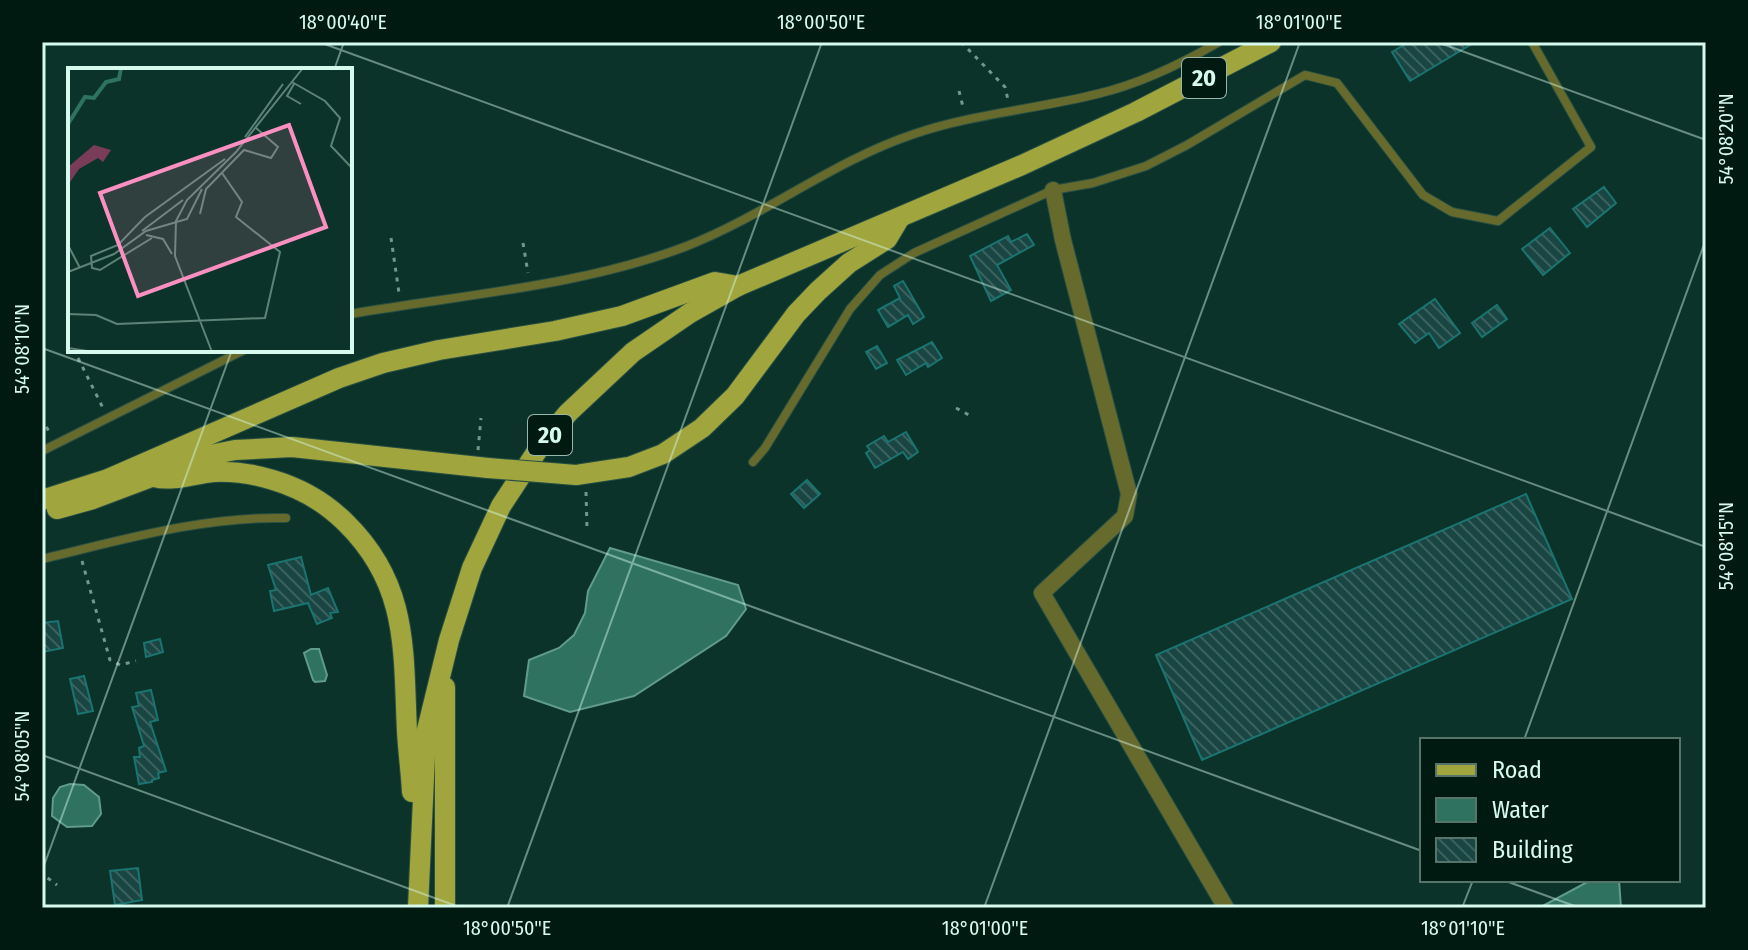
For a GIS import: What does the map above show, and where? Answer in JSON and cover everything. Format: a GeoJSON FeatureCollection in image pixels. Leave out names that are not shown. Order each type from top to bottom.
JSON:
{"type":"FeatureCollection","features":[{"type":"Feature","properties":{"kind":"main road","name":"20"},"geometry":{"type":"LineString","coordinates":[[418,908],[426,734],[472,568],[501,506],[539,448],[568,413],[633,352],[690,313],[738,286],[899,219],[1136,112],[1271,42]]}},
{"type":"Feature","properties":{"kind":"main road"},"geometry":{"type":"LineString","coordinates":[[42,513],[93,499],[210,455],[261,448],[292,447],[482,468],[581,474],[629,467],[663,454],[702,428],[735,396],[796,314],[849,263],[887,239],[899,219]]}},
{"type":"Feature","properties":{"kind":"main road"},"geometry":{"type":"LineString","coordinates":[[42,500],[108,479],[339,378],[383,363],[622,316],[715,282],[738,286]]}},
{"type":"Feature","properties":{"kind":"main road"},"geometry":{"type":"LineString","coordinates":[[154,477],[167,480],[217,472],[272,480],[315,499],[335,512],[375,556],[394,596],[405,654],[407,730],[419,867]]}},
{"type":"Feature","properties":{"kind":"main road","name":"20"},"geometry":{"type":"LineString","coordinates":[[445,908],[443,807],[447,651]]}},
{"type":"Feature","properties":{"kind":"street"},"geometry":{"type":"LineString","coordinates":[[1053,190],[1063,240],[1129,494],[1125,516],[1042,593],[1226,908]]}},
{"type":"Feature","properties":{"kind":"lane"},"geometry":{"type":"LineString","coordinates":[[352,314],[596,274],[688,246],[727,228],[854,157],[895,140],[965,120],[1098,94],[1133,84],[1219,42]]}},
{"type":"Feature","properties":{"kind":"lane"},"geometry":{"type":"LineString","coordinates":[[753,462],[850,309],[880,275],[914,253],[1053,190],[1093,183],[1146,166],[1305,75],[1337,83],[1423,195],[1452,212],[1498,221],[1591,147],[1532,42]]}},
{"type":"Feature","properties":{"kind":"lane"},"geometry":{"type":"LineString","coordinates":[[42,451],[240,352]]}},
{"type":"Feature","properties":{"kind":"lane"},"geometry":{"type":"LineString","coordinates":[[42,559],[202,523],[256,517],[286,518]]}},
{"type":"Feature","properties":{"kind":"path"},"geometry":{"type":"LineString","coordinates":[[961,42],[1005,87],[1010,112]]}},
{"type":"Feature","properties":{"kind":"path"},"geometry":{"type":"LineString","coordinates":[[959,91],[965,120]]}},
{"type":"Feature","properties":{"kind":"path"},"geometry":{"type":"LineString","coordinates":[[391,238],[401,305]]}},
{"type":"Feature","properties":{"kind":"path"},"geometry":{"type":"LineString","coordinates":[[523,243],[530,285]]}},
{"type":"Feature","properties":{"kind":"path"},"geometry":{"type":"LineString","coordinates":[[78,358],[109,418]]}},
{"type":"Feature","properties":{"kind":"path"},"geometry":{"type":"LineString","coordinates":[[956,408],[969,415]]}},
{"type":"Feature","properties":{"kind":"path"},"geometry":{"type":"LineString","coordinates":[[42,418],[55,445]]}},
{"type":"Feature","properties":{"kind":"path"},"geometry":{"type":"LineString","coordinates":[[481,418],[482,468]]}},
{"type":"Feature","properties":{"kind":"path"},"geometry":{"type":"LineString","coordinates":[[581,474],[587,528]]}},
{"type":"Feature","properties":{"kind":"path"},"geometry":{"type":"LineString","coordinates":[[79,550],[110,660],[120,665],[136,661]]}},
{"type":"Feature","properties":{"kind":"path"},"geometry":{"type":"LineString","coordinates":[[42,870],[57,885]]}},
{"type":"Feature","properties":{"kind":"water"},"geometry":{"type":"Polygon","coordinates":[[[610,548],[738,585],[746,609],[726,636],[634,696],[570,712],[524,696],[529,660],[559,648],[574,635],[585,613],[588,591],[610,548]]]}},
{"type":"Feature","properties":{"kind":"water"},"geometry":{"type":"Polygon","coordinates":[[[319,649],[327,675],[325,681],[313,680],[304,653],[319,649]]]}},
{"type":"Feature","properties":{"kind":"water"},"geometry":{"type":"Polygon","coordinates":[[[84,785],[99,797],[101,814],[92,826],[67,827],[52,816],[53,798],[60,787],[84,785]]]}},
{"type":"Feature","properties":{"kind":"water"},"geometry":{"type":"Polygon","coordinates":[[[1587,882],[1619,882],[1621,908],[1539,908],[1587,882]]]}},
{"type":"Feature","properties":{"kind":"building"},"geometry":{"type":"Polygon","coordinates":[[[1409,42],[1475,42],[1410,81],[1392,52],[1409,42]]]}},
{"type":"Feature","properties":{"kind":"building"},"geometry":{"type":"Polygon","coordinates":[[[1604,187],[1616,203],[1587,227],[1573,209],[1604,187]]]}},
{"type":"Feature","properties":{"kind":"building"},"geometry":{"type":"Polygon","coordinates":[[[1550,228],[1570,253],[1543,275],[1522,249],[1550,228]]]}},
{"type":"Feature","properties":{"kind":"building"},"geometry":{"type":"Polygon","coordinates":[[[1027,234],[1034,245],[997,265],[1011,290],[991,301],[970,256],[1008,236],[1011,242],[1027,234]]]}},
{"type":"Feature","properties":{"kind":"building"},"geometry":{"type":"Polygon","coordinates":[[[903,281],[924,317],[913,324],[908,315],[888,327],[878,310],[900,298],[894,286],[903,281]]]}},
{"type":"Feature","properties":{"kind":"building"},"geometry":{"type":"Polygon","coordinates":[[[1435,299],[1460,333],[1439,348],[1429,333],[1415,343],[1399,324],[1435,299]]]}},
{"type":"Feature","properties":{"kind":"building"},"geometry":{"type":"Polygon","coordinates":[[[1497,305],[1507,319],[1482,337],[1472,323],[1497,305]]]}},
{"type":"Feature","properties":{"kind":"building"},"geometry":{"type":"Polygon","coordinates":[[[932,342],[942,358],[906,375],[897,360],[932,342]]]}},
{"type":"Feature","properties":{"kind":"building"},"geometry":{"type":"Polygon","coordinates":[[[877,346],[887,363],[876,369],[866,352],[877,346]]]}},
{"type":"Feature","properties":{"kind":"building"},"geometry":{"type":"Polygon","coordinates":[[[906,432],[918,452],[908,459],[903,452],[875,468],[866,453],[870,450],[867,446],[884,436],[888,442],[906,432]]]}},
{"type":"Feature","properties":{"kind":"building"},"geometry":{"type":"Polygon","coordinates":[[[807,480],[820,494],[804,508],[791,494],[807,480]]]}},
{"type":"Feature","properties":{"kind":"building"},"geometry":{"type":"Polygon","coordinates":[[[1526,494],[1572,599],[1202,760],[1156,655],[1526,494]]]}},
{"type":"Feature","properties":{"kind":"building"},"geometry":{"type":"Polygon","coordinates":[[[301,557],[311,595],[328,588],[338,612],[330,613],[332,618],[317,624],[308,603],[274,611],[270,591],[276,590],[268,565],[301,557]]]}},
{"type":"Feature","properties":{"kind":"building"},"geometry":{"type":"Polygon","coordinates":[[[58,621],[63,648],[42,652],[42,623],[58,621]]]}},
{"type":"Feature","properties":{"kind":"building"},"geometry":{"type":"Polygon","coordinates":[[[160,639],[163,652],[146,657],[144,643],[160,639]]]}},
{"type":"Feature","properties":{"kind":"building"},"geometry":{"type":"Polygon","coordinates":[[[84,676],[93,711],[78,714],[70,679],[84,676]]]}},
{"type":"Feature","properties":{"kind":"building"},"geometry":{"type":"Polygon","coordinates":[[[151,690],[158,720],[150,722],[166,771],[158,773],[159,778],[152,782],[139,784],[134,757],[140,757],[139,748],[144,746],[132,707],[139,706],[136,693],[151,690]]]}},
{"type":"Feature","properties":{"kind":"building"},"geometry":{"type":"Polygon","coordinates":[[[138,868],[142,900],[115,905],[110,871],[138,868]]]}}]}
